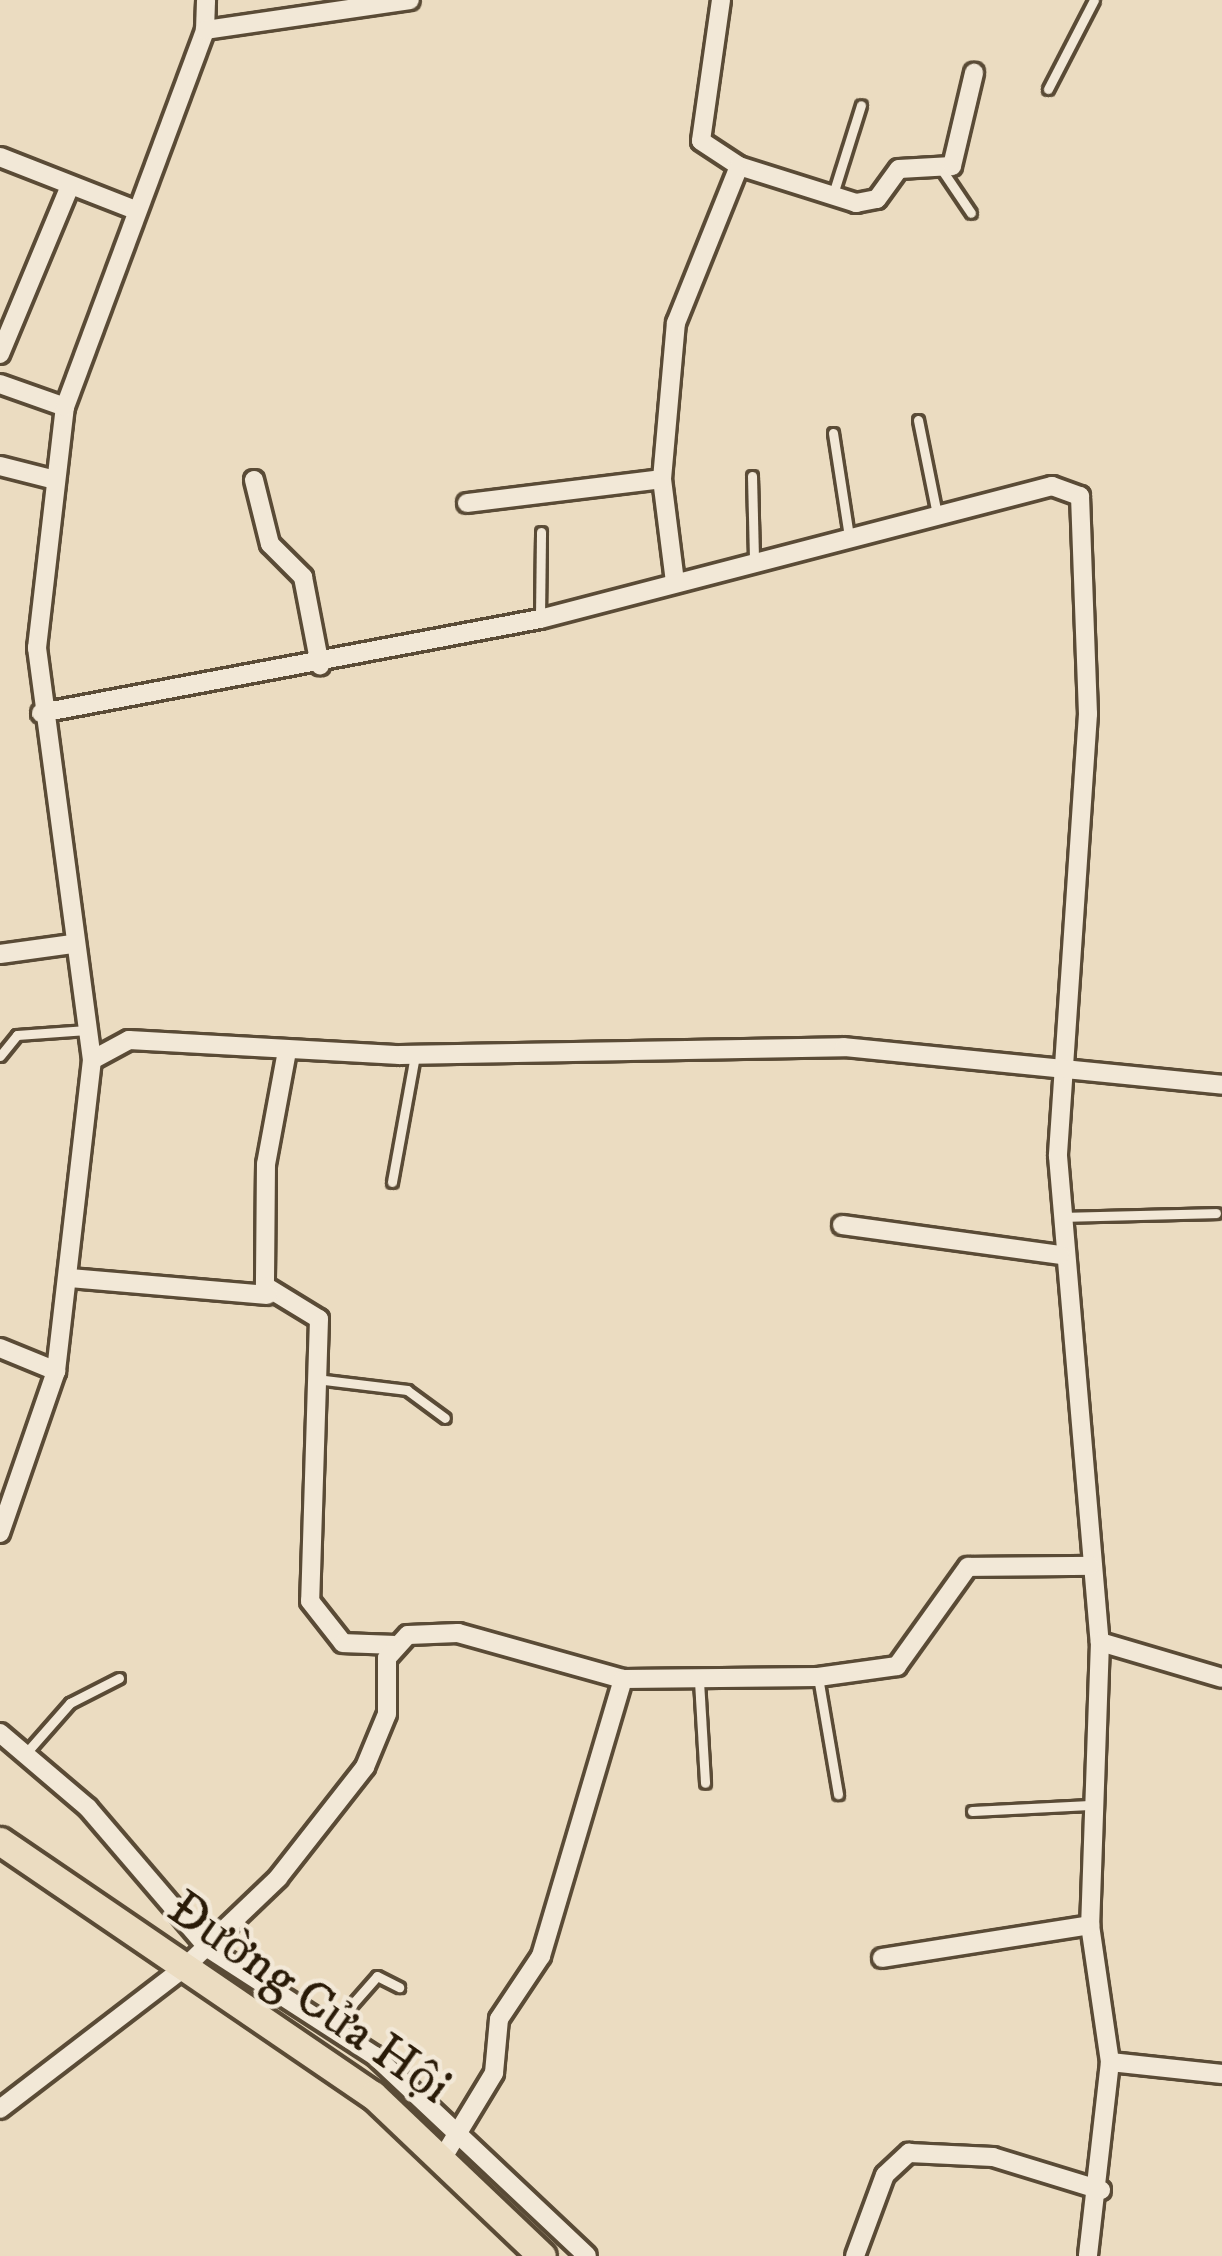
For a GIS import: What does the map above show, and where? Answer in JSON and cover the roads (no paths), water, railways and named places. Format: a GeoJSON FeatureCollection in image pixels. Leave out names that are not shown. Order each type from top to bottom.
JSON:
{"type":"FeatureCollection","features":[{"type":"Feature","properties":{"kind":"main road","name":"Đường Cửa Hội"},"geometry":{"type":"LineString","coordinates":[[0,1841],[451,2142],[542,2256]]}},
{"type":"Feature","properties":{"kind":"street"},"geometry":{"type":"LineString","coordinates":[[0,1533],[56,1371],[92,1060],[41,712],[51,479],[65,407],[205,30],[206,0]]}},
{"type":"Feature","properties":{"kind":"street"},"geometry":{"type":"LineString","coordinates":[[205,30],[410,0]]}},
{"type":"Feature","properties":{"kind":"street"},"geometry":{"type":"LineString","coordinates":[[721,0],[698,131],[739,166],[833,194],[868,204],[898,169],[944,173],[974,73]]}},
{"type":"Feature","properties":{"kind":"street"},"geometry":{"type":"LineString","coordinates":[[0,157],[135,210]]}},
{"type":"Feature","properties":{"kind":"street"},"geometry":{"type":"LineString","coordinates":[[675,582],[662,479],[681,302],[739,166]]}},
{"type":"Feature","properties":{"kind":"street"},"geometry":{"type":"LineString","coordinates":[[0,354],[70,187]]}},
{"type":"Feature","properties":{"kind":"street"},"geometry":{"type":"LineString","coordinates":[[0,384],[65,407]]}},
{"type":"Feature","properties":{"kind":"street"},"geometry":{"type":"LineString","coordinates":[[0,466],[51,479]]}},
{"type":"Feature","properties":{"kind":"street"},"geometry":{"type":"LineString","coordinates":[[467,503],[662,479]]}},
{"type":"Feature","properties":{"kind":"street"},"geometry":{"type":"LineString","coordinates":[[254,480],[270,544],[303,578],[320,664]]}},
{"type":"Feature","properties":{"kind":"street"},"geometry":{"type":"LineString","coordinates":[[41,712],[320,664],[540,619],[1052,486],[1086,508],[1088,715],[1060,1072],[1059,1218],[1100,1642],[1090,1805],[1090,1925],[1110,2062],[1101,2190],[1088,2256]]}},
{"type":"Feature","properties":{"kind":"street"},"geometry":{"type":"LineString","coordinates":[[0,954],[72,944]]}},
{"type":"Feature","properties":{"kind":"street"},"geometry":{"type":"LineString","coordinates":[[92,1060],[129,1040],[287,1052],[415,1055],[844,1047],[1222,1085]]}},
{"type":"Feature","properties":{"kind":"street"},"geometry":{"type":"LineString","coordinates":[[267,1295],[266,1163],[287,1052]]}},
{"type":"Feature","properties":{"kind":"street"},"geometry":{"type":"LineString","coordinates":[[842,1225],[1060,1255]]}},
{"type":"Feature","properties":{"kind":"street"},"geometry":{"type":"LineString","coordinates":[[70,1278],[267,1295],[316,1313],[310,1601],[343,1643],[394,1645],[439,1630],[623,1678],[699,1681],[818,1676],[897,1666],[968,1568],[1090,1565]]}},
{"type":"Feature","properties":{"kind":"street"},"geometry":{"type":"LineString","coordinates":[[0,1348],[56,1371]]}},
{"type":"Feature","properties":{"kind":"street"},"geometry":{"type":"LineString","coordinates":[[1100,1642],[1222,1678]]}},
{"type":"Feature","properties":{"kind":"street"},"geometry":{"type":"LineString","coordinates":[[0,2109],[208,1948],[365,1767],[387,1714],[394,1645]]}},
{"type":"Feature","properties":{"kind":"street"},"geometry":{"type":"LineString","coordinates":[[451,2142],[494,2073],[500,2019],[541,1956],[623,1678]]}},
{"type":"Feature","properties":{"kind":"street"},"geometry":{"type":"LineString","coordinates":[[0,1732],[26,1753],[208,1948],[334,2025],[451,2142],[587,2256]]}},
{"type":"Feature","properties":{"kind":"street"},"geometry":{"type":"LineString","coordinates":[[882,1958],[1090,1925]]}},
{"type":"Feature","properties":{"kind":"street"},"geometry":{"type":"LineString","coordinates":[[1110,2062],[1222,2074]]}},
{"type":"Feature","properties":{"kind":"street"},"geometry":{"type":"LineString","coordinates":[[855,2256],[885,2175],[909,2153],[993,2157],[1101,2190]]}},
{"type":"Feature","properties":{"kind":"lane"},"geometry":{"type":"LineString","coordinates":[[1048,89],[1094,0]]}},
{"type":"Feature","properties":{"kind":"lane"},"geometry":{"type":"LineString","coordinates":[[833,194],[861,105]]}},
{"type":"Feature","properties":{"kind":"lane"},"geometry":{"type":"LineString","coordinates":[[944,173],[971,213]]}},
{"type":"Feature","properties":{"kind":"lane"},"geometry":{"type":"LineString","coordinates":[[918,420],[937,514]]}},
{"type":"Feature","properties":{"kind":"lane"},"geometry":{"type":"LineString","coordinates":[[833,433],[849,536]]}},
{"type":"Feature","properties":{"kind":"lane"},"geometry":{"type":"LineString","coordinates":[[752,476],[754,560]]}},
{"type":"Feature","properties":{"kind":"lane"},"geometry":{"type":"LineString","coordinates":[[540,619],[542,532]]}},
{"type":"Feature","properties":{"kind":"lane"},"geometry":{"type":"LineString","coordinates":[[0,1056],[10,1037],[87,1030]]}},
{"type":"Feature","properties":{"kind":"lane"},"geometry":{"type":"LineString","coordinates":[[392,1181],[415,1055]]}},
{"type":"Feature","properties":{"kind":"lane"},"geometry":{"type":"LineString","coordinates":[[1059,1218],[1216,1214]]}},
{"type":"Feature","properties":{"kind":"lane"},"geometry":{"type":"LineString","coordinates":[[316,1378],[407,1390],[445,1418]]}},
{"type":"Feature","properties":{"kind":"lane"},"geometry":{"type":"LineString","coordinates":[[818,1676],[838,1794]]}},
{"type":"Feature","properties":{"kind":"lane"},"geometry":{"type":"LineString","coordinates":[[26,1753],[70,1703],[119,1678]]}},
{"type":"Feature","properties":{"kind":"lane"},"geometry":{"type":"LineString","coordinates":[[699,1681],[705,1783]]}},
{"type":"Feature","properties":{"kind":"lane"},"geometry":{"type":"LineString","coordinates":[[972,1810],[1090,1805]]}},
{"type":"Feature","properties":{"kind":"lane"},"geometry":{"type":"LineString","coordinates":[[334,2025],[377,1976],[399,1987]]}}]}
